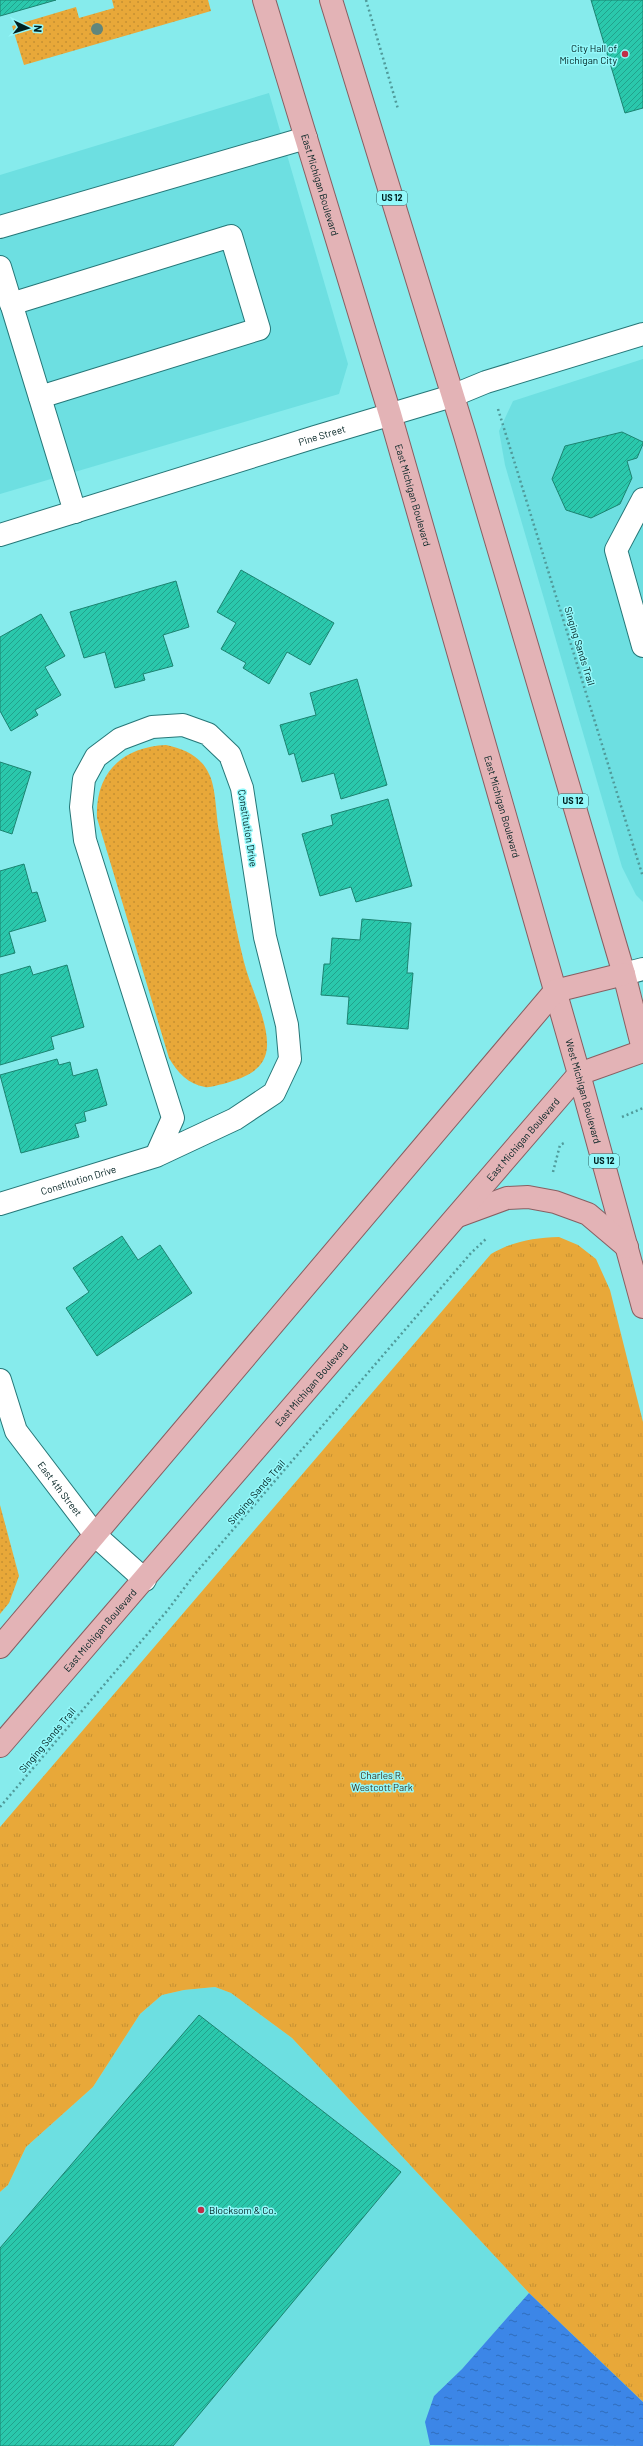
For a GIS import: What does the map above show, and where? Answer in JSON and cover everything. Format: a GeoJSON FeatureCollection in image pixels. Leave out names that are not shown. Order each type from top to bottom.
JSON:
{"type":"FeatureCollection","features":[{"type":"Feature","properties":{"kind":"main road","name":"East Michigan Boulevard"},"geometry":{"type":"LineString","coordinates":[[264,0],[390,414],[555,991]]}},
{"type":"Feature","properties":{"kind":"main road","name":"East Michigan Boulevard"},"geometry":{"type":"LineString","coordinates":[[0,1746],[145,1580],[579,1074],[643,1050],[634,972],[452,396],[331,0]]}},
{"type":"Feature","properties":{"kind":"main road"},"geometry":{"type":"LineString","coordinates":[[0,1647],[96,1536],[555,991],[634,972]]}},
{"type":"Feature","properties":{"kind":"main road","name":"West Michigan Boulevard"},"geometry":{"type":"LineString","coordinates":[[555,991],[643,1307]]}},
{"type":"Feature","properties":{"kind":"main road"},"geometry":{"type":"LineString","coordinates":[[457,1216],[507,1198],[528,1197],[555,1202],[588,1214],[627,1247]]}},
{"type":"Feature","properties":{"kind":"street"},"geometry":{"type":"LineString","coordinates":[[0,227],[306,138]]}},
{"type":"Feature","properties":{"kind":"street"},"geometry":{"type":"LineString","coordinates":[[11,304],[231,236],[259,329],[40,397]]}},
{"type":"Feature","properties":{"kind":"street"},"geometry":{"type":"LineString","coordinates":[[0,267],[75,512]]}},
{"type":"Feature","properties":{"kind":"street","name":"Pine Street"},"geometry":{"type":"LineString","coordinates":[[0,535],[452,396],[486,382],[643,334]]}},
{"type":"Feature","properties":{"kind":"street"},"geometry":{"type":"LineString","coordinates":[[643,499],[616,550],[643,646]]}},
{"type":"Feature","properties":{"kind":"street","name":"Constitution Drive"},"geometry":{"type":"LineString","coordinates":[[0,1204],[156,1156],[235,1119],[274,1094],[290,1059],[287,1025],[265,937],[242,788],[230,754],[208,734],[184,725],[152,727],[120,739],[96,757],[84,779],[81,807],[85,840],[173,1118],[156,1156]]}},
{"type":"Feature","properties":{"kind":"street","name":"East 4th Street"},"geometry":{"type":"LineString","coordinates":[[0,1380],[16,1431],[96,1536],[145,1580]]}},
{"type":"Feature","properties":{"kind":"path","name":"Singing Sands Trail"},"geometry":{"type":"LineString","coordinates":[[503,420],[643,877]]}},
{"type":"Feature","properties":{"kind":"path"},"geometry":{"type":"LineString","coordinates":[[552,1178],[560,1145]]}},
{"type":"Feature","properties":{"kind":"path","name":"Singing Sands Trail"},"geometry":{"type":"LineString","coordinates":[[0,1807],[167,1611],[194,1575],[471,1253],[490,1235]]}},
{"type":"Feature","properties":{"kind":"shaded area"},"geometry":{"type":"Polygon","coordinates":[[[269,93],[348,364],[339,394],[0,494],[0,175],[269,93]]]}},
{"type":"Feature","properties":{"kind":"shaded area"},"geometry":{"type":"Polygon","coordinates":[[[643,359],[643,902],[636,895],[622,867],[505,465],[499,431],[513,401],[643,359]]]}},
{"type":"Feature","properties":{"kind":"shaded area"},"geometry":{"type":"Polygon","coordinates":[[[215,1987],[231,1993],[292,2038],[529,2293],[462,2369],[434,2396],[430,2446],[0,2446],[0,2192],[8,2185],[26,2147],[93,2087],[140,2014],[162,1995],[184,1990],[215,1987]]]}},
{"type":"Feature","properties":{"kind":"green space"},"geometry":{"type":"Polygon","coordinates":[[[112,0],[208,0],[211,11],[24,65],[12,26],[76,7],[79,18],[114,8],[112,0]]]}},
{"type":"Feature","properties":{"kind":"green space"},"geometry":{"type":"Polygon","coordinates":[[[166,745],[185,751],[197,758],[209,774],[214,794],[224,864],[236,929],[244,962],[262,1015],[267,1036],[266,1055],[263,1062],[258,1067],[252,1072],[238,1079],[209,1087],[199,1086],[184,1077],[169,1058],[97,818],[101,788],[106,776],[114,765],[124,757],[136,751],[166,745]]]}},
{"type":"Feature","properties":{"kind":"green space","name":"Charles R. Westcott Park"},"geometry":{"type":"Polygon","coordinates":[[[559,1237],[578,1245],[596,1259],[610,1290],[643,1422],[643,2402],[529,2293],[292,2038],[231,1993],[215,1987],[184,1990],[162,1995],[140,2014],[93,2087],[26,2147],[8,2185],[0,2192],[0,1827],[491,1254],[508,1246],[524,1241],[559,1237]]]}},
{"type":"Feature","properties":{"kind":"green space"},"geometry":{"type":"Polygon","coordinates":[[[0,1505],[19,1576],[9,1603],[0,1614],[0,1505]]]}},
{"type":"Feature","properties":{"kind":"water"},"geometry":{"type":"Polygon","coordinates":[[[529,2293],[643,2402],[643,2446],[430,2445],[425,2422],[434,2396],[462,2369],[529,2293]]]}},
{"type":"Feature","properties":{"kind":"building"},"geometry":{"type":"Polygon","coordinates":[[[0,0],[56,0],[0,16],[0,0]]]}},
{"type":"Feature","properties":{"kind":"building","name":"City Hall of Michigan City"},"geometry":{"type":"Polygon","coordinates":[[[591,0],[643,0],[643,108],[625,113],[591,0]]]}},
{"type":"Feature","properties":{"kind":"building"},"geometry":{"type":"Polygon","coordinates":[[[622,432],[643,442],[643,444],[637,458],[627,461],[632,478],[620,504],[591,518],[566,510],[552,479],[565,446],[622,432]]]}},
{"type":"Feature","properties":{"kind":"building"},"geometry":{"type":"Polygon","coordinates":[[[241,570],[334,623],[310,665],[287,652],[269,684],[243,668],[246,663],[221,649],[236,623],[217,612],[241,570]]]}},
{"type":"Feature","properties":{"kind":"building"},"geometry":{"type":"Polygon","coordinates":[[[176,581],[189,627],[163,635],[173,666],[143,674],[145,680],[115,688],[105,652],[84,658],[70,612],[176,581]]]}},
{"type":"Feature","properties":{"kind":"building"},"geometry":{"type":"Polygon","coordinates":[[[41,614],[65,656],[45,667],[61,695],[35,710],[38,715],[11,731],[0,711],[0,637],[41,614]]]}},
{"type":"Feature","properties":{"kind":"building"},"geometry":{"type":"Polygon","coordinates":[[[357,679],[387,785],[341,799],[334,773],[302,782],[294,753],[289,755],[280,725],[316,715],[310,693],[357,679]]]}},
{"type":"Feature","properties":{"kind":"building"},"geometry":{"type":"Polygon","coordinates":[[[0,762],[31,772],[12,834],[0,830],[0,762]]]}},
{"type":"Feature","properties":{"kind":"building"},"geometry":{"type":"Polygon","coordinates":[[[388,799],[412,886],[356,902],[351,887],[320,896],[302,834],[333,825],[331,815],[388,799]]]}},
{"type":"Feature","properties":{"kind":"building"},"geometry":{"type":"Polygon","coordinates":[[[24,864],[32,893],[37,892],[46,921],[9,932],[15,953],[0,957],[0,871],[24,864]]]}},
{"type":"Feature","properties":{"kind":"building"},"geometry":{"type":"Polygon","coordinates":[[[362,919],[411,923],[407,973],[413,973],[408,1029],[347,1024],[349,997],[321,995],[324,964],[330,964],[332,938],[360,940],[362,919]]]}},
{"type":"Feature","properties":{"kind":"building"},"geometry":{"type":"Polygon","coordinates":[[[67,965],[84,1027],[51,1037],[54,1049],[0,1065],[0,975],[30,966],[33,975],[67,965]]]}},
{"type":"Feature","properties":{"kind":"building"},"geometry":{"type":"Polygon","coordinates":[[[57,1059],[59,1065],[70,1062],[73,1076],[97,1069],[107,1105],[84,1112],[86,1121],[75,1124],[79,1137],[21,1153],[0,1075],[57,1059]]]}},
{"type":"Feature","properties":{"kind":"building"},"geometry":{"type":"Polygon","coordinates":[[[122,1236],[138,1260],[160,1245],[192,1293],[97,1356],[66,1308],[89,1292],[73,1268],[122,1236]]]}},
{"type":"Feature","properties":{"kind":"building","name":"Blocksom & Co."},"geometry":{"type":"Polygon","coordinates":[[[199,2015],[401,2172],[173,2446],[0,2446],[0,2248],[199,2015]]]}},
{"type":"Feature","properties":{"kind":"place","name":"City Hall of Michigan City"},"geometry":{"type":"Point","coordinates":[625,54]}},
{"type":"Feature","properties":{"kind":"place","name":"Blocksom & Co."},"geometry":{"type":"Point","coordinates":[201,2210]}}]}
